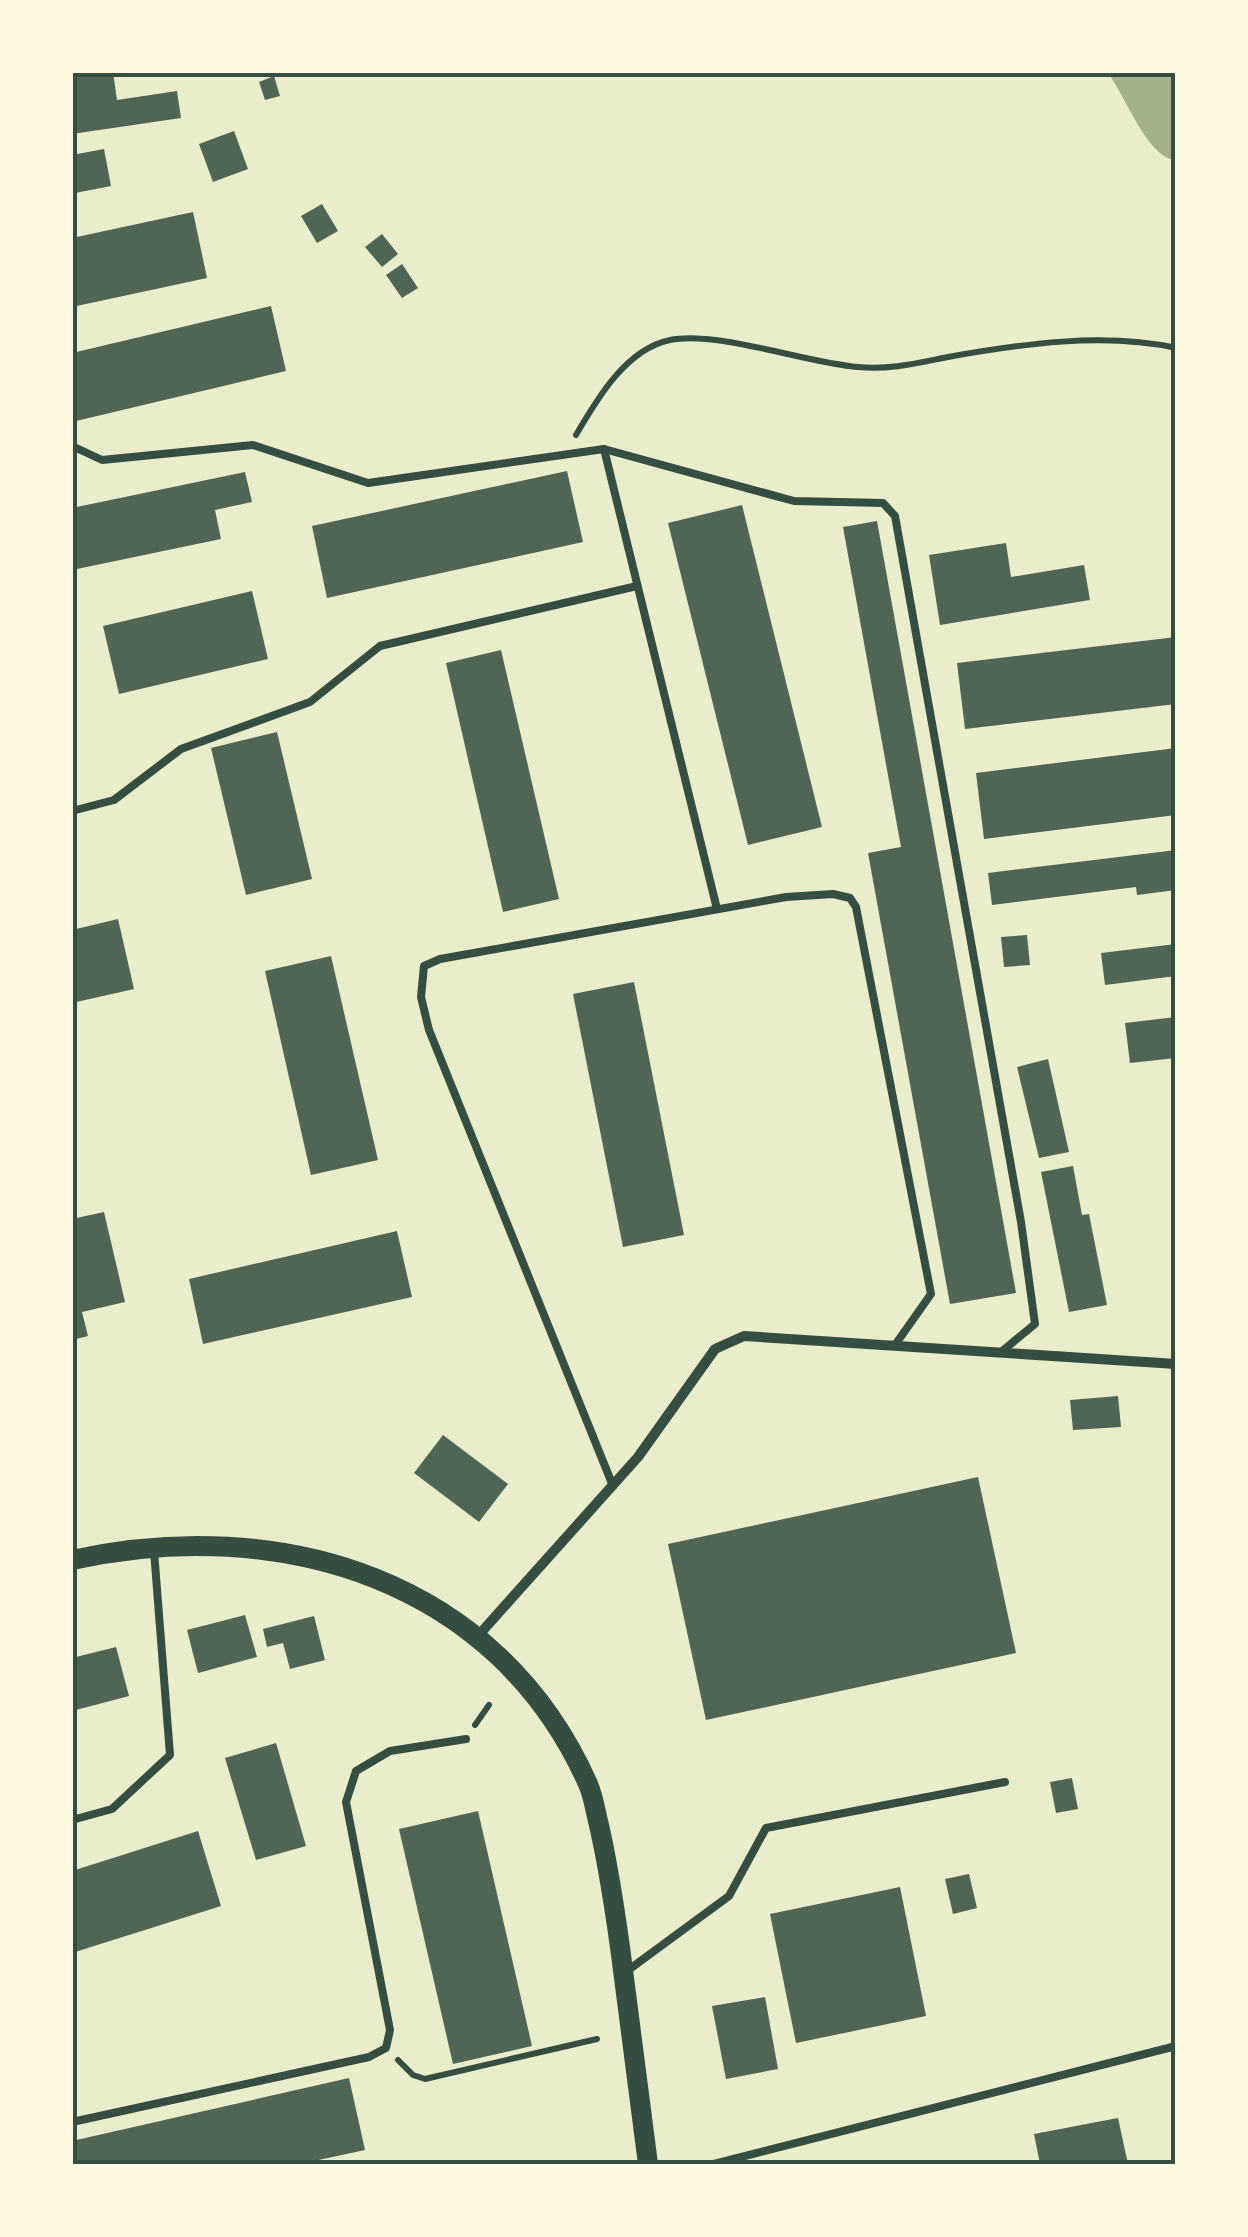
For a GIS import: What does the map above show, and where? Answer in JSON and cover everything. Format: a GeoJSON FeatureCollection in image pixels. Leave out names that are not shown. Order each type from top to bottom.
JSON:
{"type":"FeatureCollection","features":[{"type":"Feature","properties":{"kind":"main road"},"geometry":{"type":"LineString","coordinates":[[72,1560],[154,1546],[239,1545],[332,1562],[409,1592],[477,1637],[540,1699],[589,1786],[610,1873],[648,2164]]}},
{"type":"Feature","properties":{"kind":"street"},"geometry":{"type":"LineString","coordinates":[[477,1637],[638,1457],[715,1349],[731,1340],[744,1336],[1176,1364]]}},
{"type":"Feature","properties":{"kind":"lane"},"geometry":{"type":"LineString","coordinates":[[72,446],[102,460],[253,445],[368,483],[604,450],[794,501],[883,503],[896,516],[1022,1222],[1035,1324],[1002,1352]]}},
{"type":"Feature","properties":{"kind":"lane"},"geometry":{"type":"LineString","coordinates":[[604,450],[717,910]]}},
{"type":"Feature","properties":{"kind":"lane"},"geometry":{"type":"LineString","coordinates":[[72,811],[114,800],[181,748],[310,702],[380,646],[637,586]]}},
{"type":"Feature","properties":{"kind":"lane"},"geometry":{"type":"LineString","coordinates":[[613,1486],[428,1030],[422,997],[424,966],[440,959],[717,910],[833,894],[850,898],[856,908],[932,1294],[895,1345]]}},
{"type":"Feature","properties":{"kind":"lane"},"geometry":{"type":"LineString","coordinates":[[72,1820],[112,1808],[170,1756],[154,1546]]}},
{"type":"Feature","properties":{"kind":"lane"},"geometry":{"type":"LineString","coordinates":[[72,2122],[368,2057],[386,2048],[390,2030],[346,1802],[356,1772],[390,1751],[466,1739]]}},
{"type":"Feature","properties":{"kind":"lane"},"geometry":{"type":"LineString","coordinates":[[623,1974],[729,1896],[766,1828],[1004,1782]]}},
{"type":"Feature","properties":{"kind":"lane"},"geometry":{"type":"LineString","coordinates":[[714,2164],[1176,2046]]}},
{"type":"Feature","properties":{"kind":"path"},"geometry":{"type":"LineString","coordinates":[[564,455],[622,369],[648,346],[672,339],[700,338],[858,367],[907,368],[946,358],[1056,342],[1152,343],[1176,348]]}},
{"type":"Feature","properties":{"kind":"path"},"geometry":{"type":"LineString","coordinates":[[386,2048],[414,2076],[425,2079],[597,2039]]}},
{"type":"Feature","properties":{"kind":"shaded area"},"geometry":{"type":"Polygon","coordinates":[[[1108,73],[1175,73],[1175,160],[1165,156],[1146,137],[1108,73]]]}},
{"type":"Feature","properties":{"kind":"building"},"geometry":{"type":"Polygon","coordinates":[[[113,72],[117,100],[177,91],[181,118],[72,134],[72,78],[113,72]]]}},
{"type":"Feature","properties":{"kind":"building"},"geometry":{"type":"Polygon","coordinates":[[[274,76],[280,96],[265,100],[259,82],[274,76]]]}},
{"type":"Feature","properties":{"kind":"building"},"geometry":{"type":"Polygon","coordinates":[[[234,131],[248,169],[213,182],[199,144],[234,131]]]}},
{"type":"Feature","properties":{"kind":"building"},"geometry":{"type":"Polygon","coordinates":[[[104,149],[111,186],[75,193],[72,155],[104,149]]]}},
{"type":"Feature","properties":{"kind":"building"},"geometry":{"type":"Polygon","coordinates":[[[322,204],[338,231],[317,243],[301,216],[322,204]]]}},
{"type":"Feature","properties":{"kind":"building"},"geometry":{"type":"Polygon","coordinates":[[[193,212],[207,278],[72,307],[72,238],[193,212]]]}},
{"type":"Feature","properties":{"kind":"building"},"geometry":{"type":"Polygon","coordinates":[[[382,234],[398,254],[382,267],[365,247],[382,234]]]}},
{"type":"Feature","properties":{"kind":"building"},"geometry":{"type":"Polygon","coordinates":[[[402,264],[418,288],[402,298],[386,275],[402,264]]]}},
{"type":"Feature","properties":{"kind":"building"},"geometry":{"type":"Polygon","coordinates":[[[271,306],[286,371],[76,421],[72,408],[72,353],[271,306]]]}},
{"type":"Feature","properties":{"kind":"building"},"geometry":{"type":"Polygon","coordinates":[[[567,471],[583,542],[327,598],[312,526],[567,471]]]}},
{"type":"Feature","properties":{"kind":"building"},"geometry":{"type":"Polygon","coordinates":[[[245,472],[252,502],[215,510],[221,539],[72,570],[72,508],[245,472]]]}},
{"type":"Feature","properties":{"kind":"building"},"geometry":{"type":"Polygon","coordinates":[[[742,505],[822,827],[748,845],[668,523],[742,505]]]}},
{"type":"Feature","properties":{"kind":"building"},"geometry":{"type":"Polygon","coordinates":[[[877,521],[1016,1293],[950,1304],[868,853],[901,847],[843,527],[877,521]]]}},
{"type":"Feature","properties":{"kind":"building"},"geometry":{"type":"Polygon","coordinates":[[[1006,543],[1011,577],[1084,565],[1090,600],[940,625],[929,555],[1006,543]]]}},
{"type":"Feature","properties":{"kind":"building"},"geometry":{"type":"Polygon","coordinates":[[[252,591],[268,659],[119,694],[103,626],[252,591]]]}},
{"type":"Feature","properties":{"kind":"building"},"geometry":{"type":"Polygon","coordinates":[[[1176,637],[1176,704],[965,729],[957,663],[1176,637]]]}},
{"type":"Feature","properties":{"kind":"building"},"geometry":{"type":"Polygon","coordinates":[[[501,650],[559,899],[503,912],[446,663],[501,650]]]}},
{"type":"Feature","properties":{"kind":"building"},"geometry":{"type":"Polygon","coordinates":[[[277,732],[312,879],[246,895],[211,748],[277,732]]]}},
{"type":"Feature","properties":{"kind":"building"},"geometry":{"type":"Polygon","coordinates":[[[1176,748],[1176,815],[984,839],[976,773],[1176,748]]]}},
{"type":"Feature","properties":{"kind":"building"},"geometry":{"type":"Polygon","coordinates":[[[1176,850],[1176,890],[1137,895],[1136,887],[992,905],[988,873],[1176,850]]]}},
{"type":"Feature","properties":{"kind":"building"},"geometry":{"type":"Polygon","coordinates":[[[118,919],[134,989],[72,1003],[72,930],[118,919]]]}},
{"type":"Feature","properties":{"kind":"building"},"geometry":{"type":"Polygon","coordinates":[[[1027,935],[1030,965],[1004,967],[1001,937],[1027,935]]]}},
{"type":"Feature","properties":{"kind":"building"},"geometry":{"type":"Polygon","coordinates":[[[1176,944],[1176,976],[1105,985],[1101,953],[1176,944]]]}},
{"type":"Feature","properties":{"kind":"building"},"geometry":{"type":"Polygon","coordinates":[[[331,956],[378,1160],[311,1175],[265,971],[331,956]]]}},
{"type":"Feature","properties":{"kind":"building"},"geometry":{"type":"Polygon","coordinates":[[[634,982],[684,1235],[623,1247],[573,994],[634,982]]]}},
{"type":"Feature","properties":{"kind":"building"},"geometry":{"type":"Polygon","coordinates":[[[1176,1017],[1176,1058],[1130,1063],[1125,1023],[1176,1017]]]}},
{"type":"Feature","properties":{"kind":"building"},"geometry":{"type":"Polygon","coordinates":[[[1048,1059],[1069,1152],[1039,1158],[1017,1067],[1048,1059]]]}},
{"type":"Feature","properties":{"kind":"building"},"geometry":{"type":"Polygon","coordinates":[[[1073,1166],[1082,1215],[1089,1214],[1107,1305],[1069,1312],[1041,1172],[1073,1166]]]}},
{"type":"Feature","properties":{"kind":"building"},"geometry":{"type":"Polygon","coordinates":[[[104,1212],[125,1302],[82,1312],[88,1336],[72,1340],[72,1219],[104,1212]]]}},
{"type":"Feature","properties":{"kind":"building"},"geometry":{"type":"Polygon","coordinates":[[[397,1231],[412,1297],[203,1344],[189,1279],[397,1231]]]}},
{"type":"Feature","properties":{"kind":"building"},"geometry":{"type":"Polygon","coordinates":[[[1118,1396],[1121,1427],[1073,1430],[1070,1400],[1118,1396]]]}},
{"type":"Feature","properties":{"kind":"building"},"geometry":{"type":"Polygon","coordinates":[[[443,1435],[508,1484],[479,1522],[414,1473],[443,1435]]]}},
{"type":"Feature","properties":{"kind":"building"},"geometry":{"type":"Polygon","coordinates":[[[978,1477],[1016,1653],[706,1720],[668,1544],[978,1477]]]}},
{"type":"Feature","properties":{"kind":"building"},"geometry":{"type":"Polygon","coordinates":[[[245,1615],[257,1657],[198,1673],[187,1630],[245,1615]]]}},
{"type":"Feature","properties":{"kind":"building"},"geometry":{"type":"Polygon","coordinates":[[[314,1616],[325,1660],[290,1669],[283,1643],[267,1647],[263,1629],[314,1616]]]}},
{"type":"Feature","properties":{"kind":"building"},"geometry":{"type":"Polygon","coordinates":[[[116,1647],[129,1696],[72,1711],[72,1658],[116,1647]]]}},
{"type":"Feature","properties":{"kind":"building"},"geometry":{"type":"Polygon","coordinates":[[[276,1743],[306,1846],[256,1860],[225,1758],[276,1743]]]}},
{"type":"Feature","properties":{"kind":"building"},"geometry":{"type":"Polygon","coordinates":[[[1072,1778],[1078,1809],[1056,1813],[1050,1782],[1072,1778]]]}},
{"type":"Feature","properties":{"kind":"building"},"geometry":{"type":"Polygon","coordinates":[[[478,1811],[532,2046],[453,2064],[399,1829],[478,1811]]]}},
{"type":"Feature","properties":{"kind":"building"},"geometry":{"type":"Polygon","coordinates":[[[198,1831],[221,1906],[72,1953],[72,1871],[198,1831]]]}},
{"type":"Feature","properties":{"kind":"building"},"geometry":{"type":"Polygon","coordinates":[[[969,1874],[977,1908],[953,1914],[945,1879],[969,1874]]]}},
{"type":"Feature","properties":{"kind":"building"},"geometry":{"type":"Polygon","coordinates":[[[900,1887],[926,2016],[796,2043],[770,1914],[900,1887]]]}},
{"type":"Feature","properties":{"kind":"building"},"geometry":{"type":"Polygon","coordinates":[[[765,1997],[778,2069],[726,2079],[712,2006],[765,1997]]]}},
{"type":"Feature","properties":{"kind":"building"},"geometry":{"type":"Polygon","coordinates":[[[349,2078],[365,2150],[300,2164],[72,2164],[72,2141],[349,2078]]]}},
{"type":"Feature","properties":{"kind":"building"},"geometry":{"type":"Polygon","coordinates":[[[1118,2118],[1128,2164],[1040,2164],[1034,2134],[1118,2118]]]}}]}
